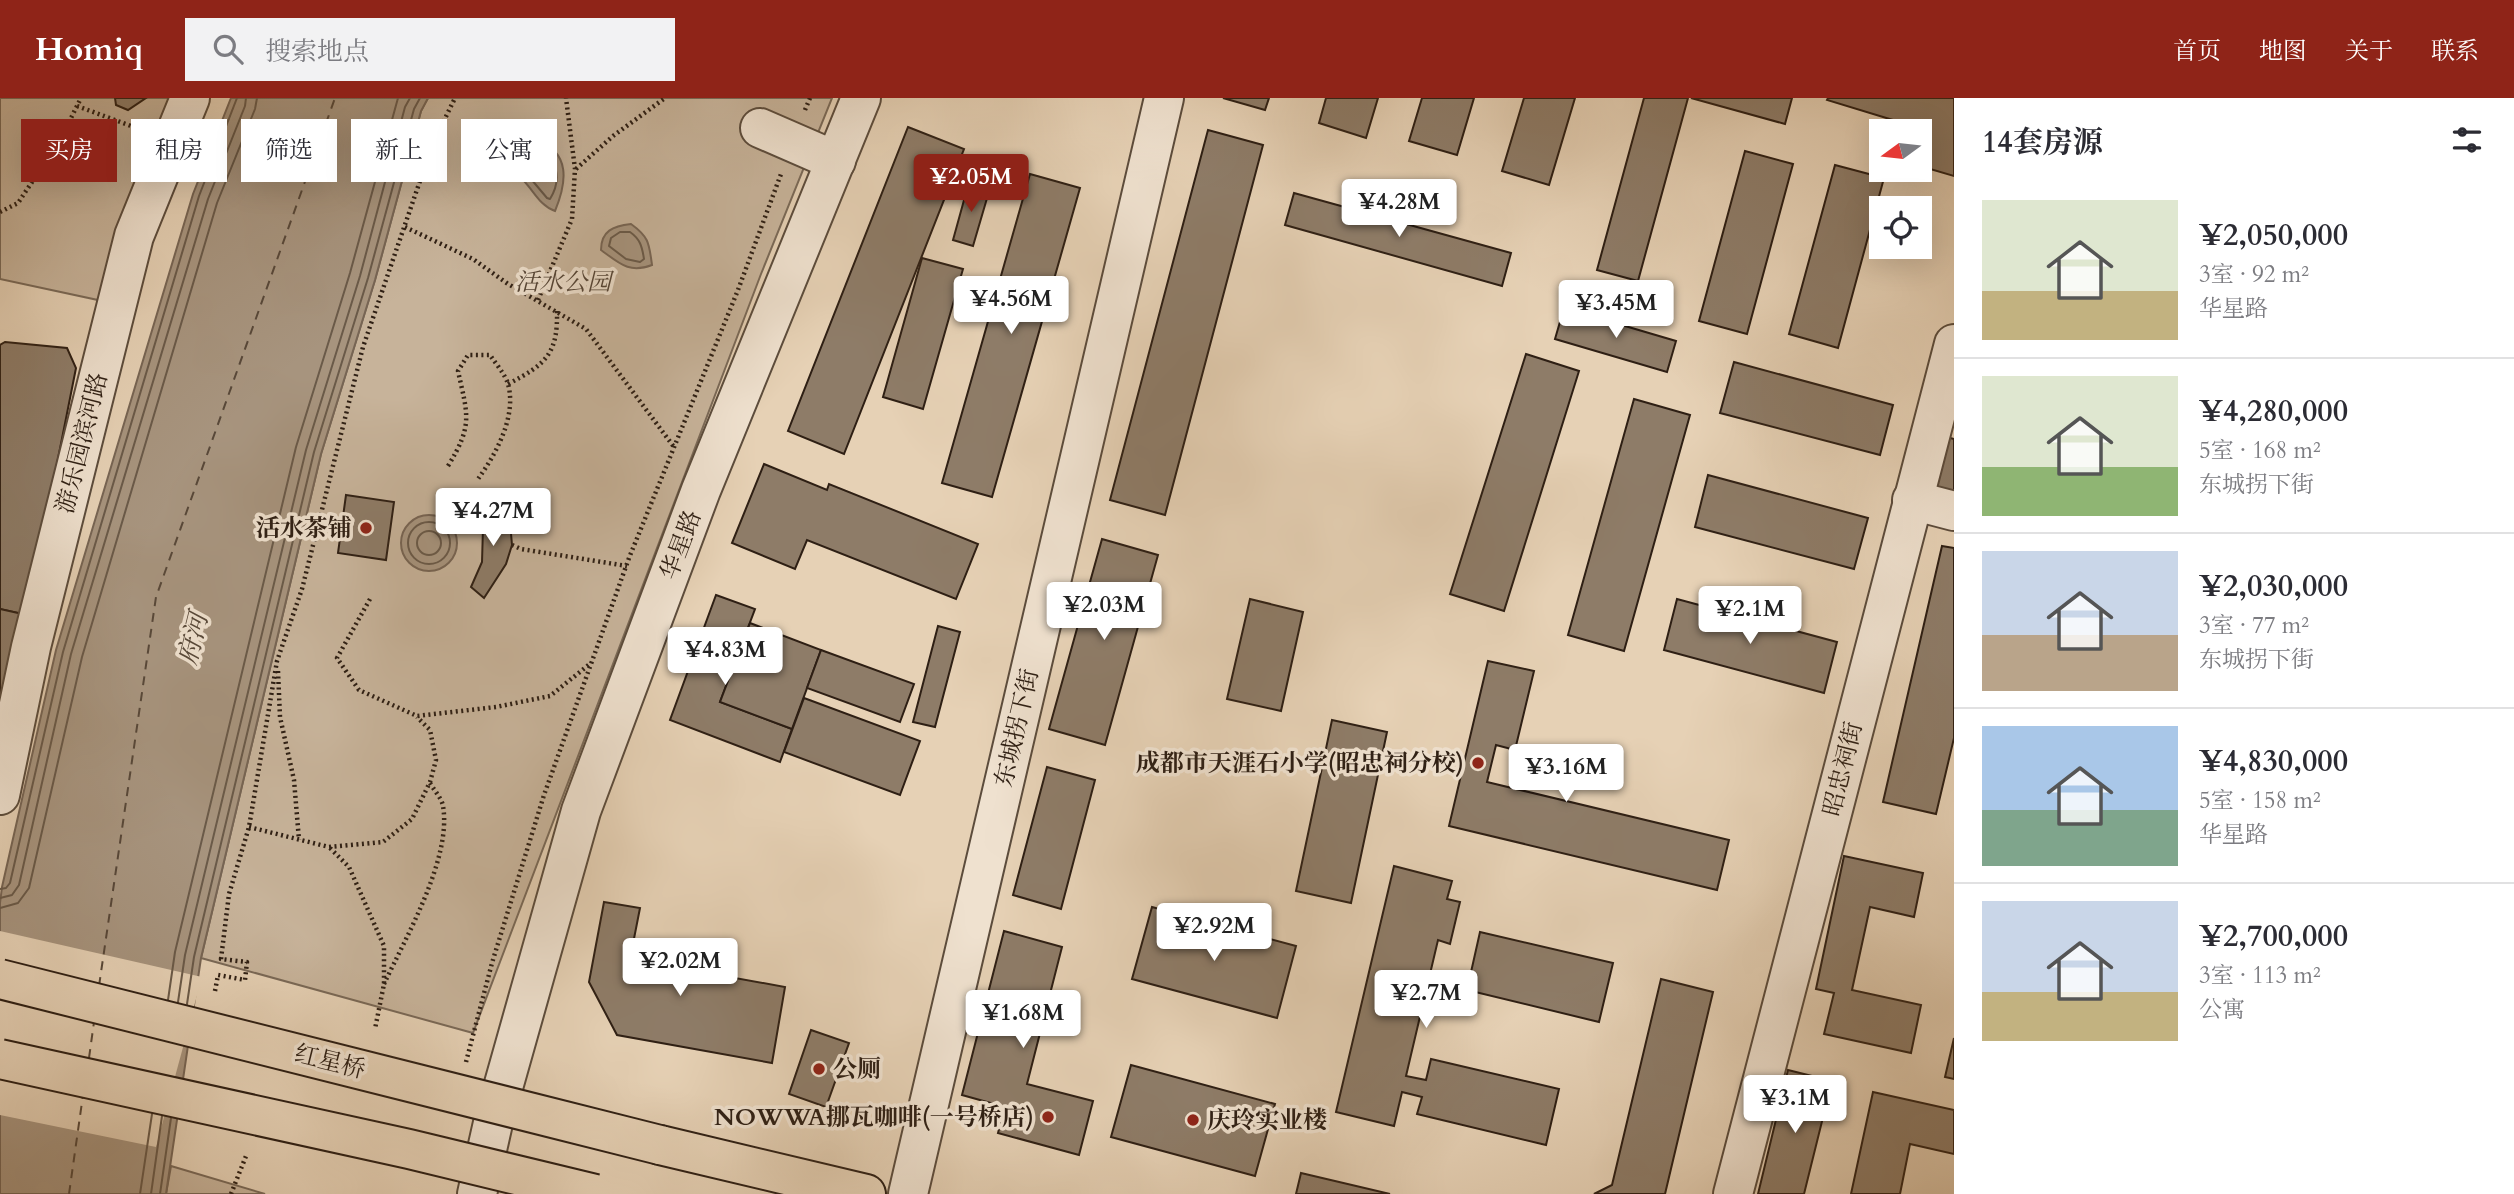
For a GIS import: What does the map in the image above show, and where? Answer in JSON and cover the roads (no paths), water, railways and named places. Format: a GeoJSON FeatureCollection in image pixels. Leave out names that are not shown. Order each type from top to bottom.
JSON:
{"type":"FeatureCollection","features":[{"type":"Feature","properties":{"kind":"main road","name":"红星桥"},"geometry":{"type":"LineString","coordinates":[[0,979],[866,1194]]}},
{"type":"Feature","properties":{"kind":"main road"},"geometry":{"type":"LineString","coordinates":[[0,1059],[409,1149],[595,1194]]}},
{"type":"Feature","properties":{"kind":"street","name":"游乐园滨河路"},"geometry":{"type":"LineString","coordinates":[[0,795],[31,647],[134,236],[190,98]]}},
{"type":"Feature","properties":{"kind":"street","name":"华星路"},"geometry":{"type":"LineString","coordinates":[[477,1194],[494,1122],[581,811],[701,490],[861,98]]}},
{"type":"Feature","properties":{"kind":"street","name":"东城拐下街"},"geometry":{"type":"LineString","coordinates":[[908,1194],[1164,98]]}},
{"type":"Feature","properties":{"kind":"street"},"geometry":{"type":"LineString","coordinates":[[760,128],[836,161]]}},
{"type":"Feature","properties":{"kind":"street","name":"昭忠祠街"},"geometry":{"type":"LineString","coordinates":[[1733,1194],[1954,344]]}},
{"type":"Feature","properties":{"kind":"street"},"geometry":{"type":"LineString","coordinates":[[1912,500],[1954,511]]}},
{"type":"Feature","properties":{"kind":"water","name":"府河"},"geometry":{"type":"Polygon","coordinates":[[[231,98],[428,98],[419,119],[351,119],[351,182],[402,182],[375,280],[321,454],[201,958],[166,1194],[0,1194],[2,887],[56,650],[193,194],[198,182],[227,182],[227,119],[223,119],[231,98]]]}},
{"type":"Feature","properties":{"kind":"water"},"geometry":{"type":"Polygon","coordinates":[[[557,155],[561,160],[563,179],[555,211],[545,206],[525,182],[557,182],[557,155]]]}},
{"type":"Feature","properties":{"kind":"water"},"geometry":{"type":"Polygon","coordinates":[[[631,224],[647,241],[652,265],[631,268],[601,250],[603,238],[609,231],[631,224]]]}},
{"type":"Feature","properties":{"kind":"water"},"geometry":{"type":"Polygon","coordinates":[[[429,515],[440,517],[449,523],[455,532],[455,554],[449,563],[440,569],[429,571],[418,569],[409,563],[403,554],[401,543],[403,532],[409,523],[418,517],[429,515]]]}},
{"type":"Feature","properties":{"kind":"place","name":"活水茶铺"},"geometry":{"type":"Point","coordinates":[366,528]}},
{"type":"Feature","properties":{"kind":"place","name":"成都市天涯石小学(昭忠祠分校)"},"geometry":{"type":"Point","coordinates":[1478,763]}},
{"type":"Feature","properties":{"kind":"place","name":"公厕"},"geometry":{"type":"Point","coordinates":[819,1069]}},
{"type":"Feature","properties":{"kind":"place","name":"NOWWA挪瓦咖啡(一号桥店)"},"geometry":{"type":"Point","coordinates":[1048,1117]}},
{"type":"Feature","properties":{"kind":"place","name":"庆玲实业楼"},"geometry":{"type":"Point","coordinates":[1193,1120]}},
{"type":"Feature","properties":{"kind":"park label","name":"活水公园"},"geometry":{"type":"Point","coordinates":[563,282]}}]}
